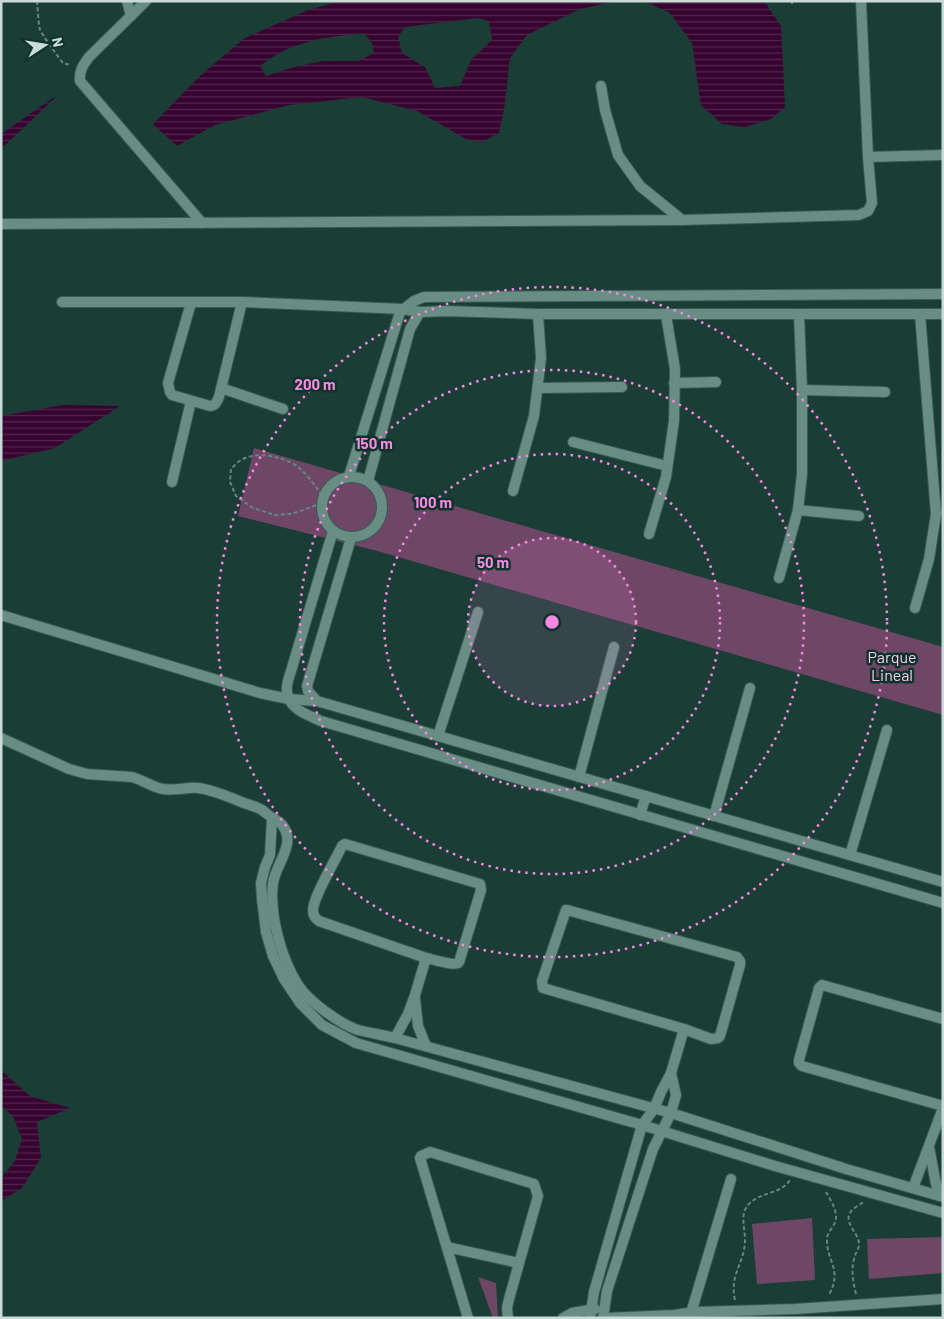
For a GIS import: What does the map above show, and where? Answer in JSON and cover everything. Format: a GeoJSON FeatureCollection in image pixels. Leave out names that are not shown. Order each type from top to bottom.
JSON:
{"type":"FeatureCollection","features":[{"type":"Feature","properties":{"kind":"street"},"geometry":{"type":"LineString","coordinates":[[128,1],[131,16]]}},
{"type":"Feature","properties":{"kind":"street"},"geometry":{"type":"LineString","coordinates":[[146,1],[89,57],[79,72],[80,81],[202,223]]}},
{"type":"Feature","properties":{"kind":"street"},"geometry":{"type":"LineString","coordinates":[[1,224],[682,220],[859,216],[868,211],[872,203],[861,1]]}},
{"type":"Feature","properties":{"kind":"street"},"geometry":{"type":"LineString","coordinates":[[601,86],[605,110],[618,156],[640,186],[682,220]]}},
{"type":"Feature","properties":{"kind":"street"},"geometry":{"type":"LineString","coordinates":[[868,157],[943,155]]}},
{"type":"Feature","properties":{"kind":"street"},"geometry":{"type":"LineString","coordinates":[[349,476],[400,312],[414,301],[424,297],[943,294]]}},
{"type":"Feature","properties":{"kind":"street"},"geometry":{"type":"LineString","coordinates":[[733,295],[734,315]]}},
{"type":"Feature","properties":{"kind":"street"},"geometry":{"type":"LineString","coordinates":[[62,302],[242,302],[403,309],[420,312],[538,314],[943,314]]}},
{"type":"Feature","properties":{"kind":"street"},"geometry":{"type":"LineString","coordinates":[[191,303],[168,383],[172,395],[212,406],[217,402],[242,302]]}},
{"type":"Feature","properties":{"kind":"street"},"geometry":{"type":"LineString","coordinates":[[368,481],[410,329],[420,312]]}},
{"type":"Feature","properties":{"kind":"street"},"geometry":{"type":"LineString","coordinates":[[513,491],[534,416],[538,388],[541,358],[538,314]]}},
{"type":"Feature","properties":{"kind":"street"},"geometry":{"type":"LineString","coordinates":[[649,534],[666,477],[674,421],[674,370],[666,314]]}},
{"type":"Feature","properties":{"kind":"street"},"geometry":{"type":"LineString","coordinates":[[779,578],[798,510],[802,474],[802,390],[799,314]]}},
{"type":"Feature","properties":{"kind":"street"},"geometry":{"type":"LineString","coordinates":[[915,608],[929,559],[936,514],[920,314]]}},
{"type":"Feature","properties":{"kind":"street"},"geometry":{"type":"LineString","coordinates":[[674,383],[716,382]]}},
{"type":"Feature","properties":{"kind":"street"},"geometry":{"type":"LineString","coordinates":[[538,388],[622,387]]}},
{"type":"Feature","properties":{"kind":"street"},"geometry":{"type":"LineString","coordinates":[[221,388],[283,409]]}},
{"type":"Feature","properties":{"kind":"street"},"geometry":{"type":"LineString","coordinates":[[802,390],[886,392]]}},
{"type":"Feature","properties":{"kind":"street"},"geometry":{"type":"LineString","coordinates":[[172,482],[191,401]]}},
{"type":"Feature","properties":{"kind":"street"},"geometry":{"type":"LineString","coordinates":[[573,442],[667,466]]}},
{"type":"Feature","properties":{"kind":"street"},"geometry":{"type":"LineString","coordinates":[[349,476],[359,477],[368,481],[376,488],[382,506],[381,516],[369,532],[350,538],[341,536],[326,523],[322,513],[322,500],[325,493],[339,479],[349,476]]}},
{"type":"Feature","properties":{"kind":"street"},"geometry":{"type":"LineString","coordinates":[[798,510],[859,516]]}},
{"type":"Feature","properties":{"kind":"street"},"geometry":{"type":"LineString","coordinates":[[333,531],[286,691],[289,699],[297,709],[321,721],[943,904]]}},
{"type":"Feature","properties":{"kind":"street"},"geometry":{"type":"LineString","coordinates":[[317,701],[308,691],[307,686],[350,538]]}},
{"type":"Feature","properties":{"kind":"street"},"geometry":{"type":"LineString","coordinates":[[438,736],[478,612]]}},
{"type":"Feature","properties":{"kind":"street"},"geometry":{"type":"LineString","coordinates":[[1,615],[260,693],[289,699],[317,701],[943,882]]}},
{"type":"Feature","properties":{"kind":"street"},"geometry":{"type":"LineString","coordinates":[[579,777],[614,647]]}},
{"type":"Feature","properties":{"kind":"street"},"geometry":{"type":"LineString","coordinates":[[714,816],[750,688]]}},
{"type":"Feature","properties":{"kind":"street"},"geometry":{"type":"LineString","coordinates":[[850,855],[887,730]]}},
{"type":"Feature","properties":{"kind":"street"},"geometry":{"type":"LineString","coordinates":[[1,738],[69,769],[87,774],[137,779],[153,787],[165,790],[197,788],[214,791],[262,810],[284,826],[288,836],[286,849],[276,869],[273,884],[273,914],[279,941],[298,985],[311,1000],[342,1022],[357,1029],[671,1113],[846,1170],[942,1196]]}},
{"type":"Feature","properties":{"kind":"street"},"geometry":{"type":"LineString","coordinates":[[640,815],[646,796]]}},
{"type":"Feature","properties":{"kind":"street"},"geometry":{"type":"LineString","coordinates":[[272,818],[270,855],[262,880],[266,932],[273,956],[284,979],[300,1003],[322,1025],[356,1043],[792,1171],[943,1213]]}},
{"type":"Feature","properties":{"kind":"street"},"geometry":{"type":"LineString","coordinates":[[345,844],[480,884],[481,890],[459,961],[455,964],[426,958],[319,922],[316,919],[313,912],[314,900],[343,845],[345,844]]}},
{"type":"Feature","properties":{"kind":"street"},"geometry":{"type":"LineString","coordinates":[[271,846],[286,849]]}},
{"type":"Feature","properties":{"kind":"street"},"geometry":{"type":"LineString","coordinates":[[262,880],[274,878]]}},
{"type":"Feature","properties":{"kind":"street"},"geometry":{"type":"LineString","coordinates":[[568,910],[738,957],[740,965],[720,1036],[711,1039],[684,1030],[543,988],[542,981],[564,912],[568,910]]}},
{"type":"Feature","properties":{"kind":"street"},"geometry":{"type":"LineString","coordinates":[[395,1038],[408,1014],[426,958]]}},
{"type":"Feature","properties":{"kind":"street"},"geometry":{"type":"LineString","coordinates":[[913,1188],[943,1107],[802,1066],[799,1060],[819,988],[822,985],[943,1019]]}},
{"type":"Feature","properties":{"kind":"street"},"geometry":{"type":"LineString","coordinates":[[415,995],[418,1026],[426,1046]]}},
{"type":"Feature","properties":{"kind":"street"},"geometry":{"type":"LineString","coordinates":[[356,1043],[357,1029]]}},
{"type":"Feature","properties":{"kind":"street"},"geometry":{"type":"LineString","coordinates":[[590,1314],[594,1292],[642,1126],[654,1109],[671,1074],[684,1030]]}},
{"type":"Feature","properties":{"kind":"street"},"geometry":{"type":"LineString","coordinates":[[470,1076],[475,1060]]}},
{"type":"Feature","properties":{"kind":"street"},"geometry":{"type":"LineString","coordinates":[[604,1314],[607,1290],[653,1149],[671,1113],[676,1095],[671,1074]]}},
{"type":"Feature","properties":{"kind":"street"},"geometry":{"type":"LineString","coordinates":[[928,1146],[936,1184],[942,1196]]}},
{"type":"Feature","properties":{"kind":"street"},"geometry":{"type":"LineString","coordinates":[[468,1318],[420,1158],[430,1152],[534,1184],[538,1196],[507,1308],[508,1318]]}},
{"type":"Feature","properties":{"kind":"street"},"geometry":{"type":"LineString","coordinates":[[695,1314],[731,1179]]}},
{"type":"Feature","properties":{"kind":"street"},"geometry":{"type":"LineString","coordinates":[[888,1198],[892,1182]]}},
{"type":"Feature","properties":{"kind":"street"},"geometry":{"type":"LineString","coordinates":[[446,1247],[519,1263]]}},
{"type":"Feature","properties":{"kind":"street"},"geometry":{"type":"LineString","coordinates":[[563,1318],[572,1313],[722,1315],[742,1311],[943,1299]]}},
{"type":"Feature","properties":{"kind":"path"},"geometry":{"type":"LineString","coordinates":[[36,1],[40,30],[44,38],[59,58],[64,63],[70,65],[80,81]]}},
{"type":"Feature","properties":{"kind":"path"},"geometry":{"type":"LineString","coordinates":[[260,454],[280,459],[298,467],[314,484],[322,500],[298,512],[289,514],[275,515],[253,508],[236,496],[230,482],[231,469],[242,459],[260,454]]}},
{"type":"Feature","properties":{"kind":"path"},"geometry":{"type":"LineString","coordinates":[[742,1311],[736,1302],[734,1278],[742,1260],[745,1238],[743,1220],[746,1207],[756,1198],[787,1185],[792,1171]]}},
{"type":"Feature","properties":{"kind":"path"},"geometry":{"type":"LineString","coordinates":[[819,1178],[830,1198],[836,1218],[835,1223],[828,1232],[827,1245],[835,1270],[835,1280],[833,1288],[822,1307]]}},
{"type":"Feature","properties":{"kind":"path"},"geometry":{"type":"LineString","coordinates":[[858,1305],[852,1266],[859,1242],[849,1220],[850,1214],[858,1206],[877,1194]]}},
{"type":"Feature","properties":{"kind":"green space","name":"Parque Lineal"},"geometry":{"type":"Polygon","coordinates":[[[254,448],[943,647],[943,715],[381,552],[238,516],[254,448]]]}},
{"type":"Feature","properties":{"kind":"green space"},"geometry":{"type":"Polygon","coordinates":[[[812,1218],[815,1280],[757,1284],[752,1224],[812,1218]]]}},
{"type":"Feature","properties":{"kind":"green space"},"geometry":{"type":"Polygon","coordinates":[[[943,1237],[943,1273],[869,1279],[867,1239],[943,1237]]]}},
{"type":"Feature","properties":{"kind":"green space"},"geometry":{"type":"Polygon","coordinates":[[[478,1277],[496,1283],[498,1318],[493,1318],[478,1277]]]}},
{"type":"Feature","properties":{"kind":"shaded area"},"geometry":{"type":"Polygon","coordinates":[[[341,1],[616,1],[580,9],[527,35],[510,58],[499,133],[482,142],[466,139],[417,111],[362,97],[289,105],[215,125],[177,146],[153,124],[201,75],[245,38],[308,10],[341,1]],[[478,18],[405,27],[398,37],[402,53],[425,67],[435,88],[460,86],[471,60],[492,40],[489,21],[478,18]],[[364,33],[336,36],[296,46],[260,66],[266,76],[294,67],[323,61],[358,61],[374,53],[372,43],[364,33]]]}},
{"type":"Feature","properties":{"kind":"shaded area"},"geometry":{"type":"Polygon","coordinates":[[[644,1],[764,1],[781,26],[785,107],[771,119],[745,127],[722,124],[701,105],[692,43],[670,13],[644,1]]]}},
{"type":"Feature","properties":{"kind":"shaded area"},"geometry":{"type":"Polygon","coordinates":[[[59,94],[1,149],[1,134],[59,94]]]}},
{"type":"Feature","properties":{"kind":"shaded area"},"geometry":{"type":"Polygon","coordinates":[[[63,405],[120,406],[55,448],[1,461],[1,416],[63,405]]]}},
{"type":"Feature","properties":{"kind":"shaded area"},"geometry":{"type":"Polygon","coordinates":[[[1,1070],[30,1096],[70,1108],[37,1122],[41,1158],[22,1188],[1,1201],[1,1178],[15,1161],[22,1139],[13,1116],[1,1106],[1,1070]]]}}]}
